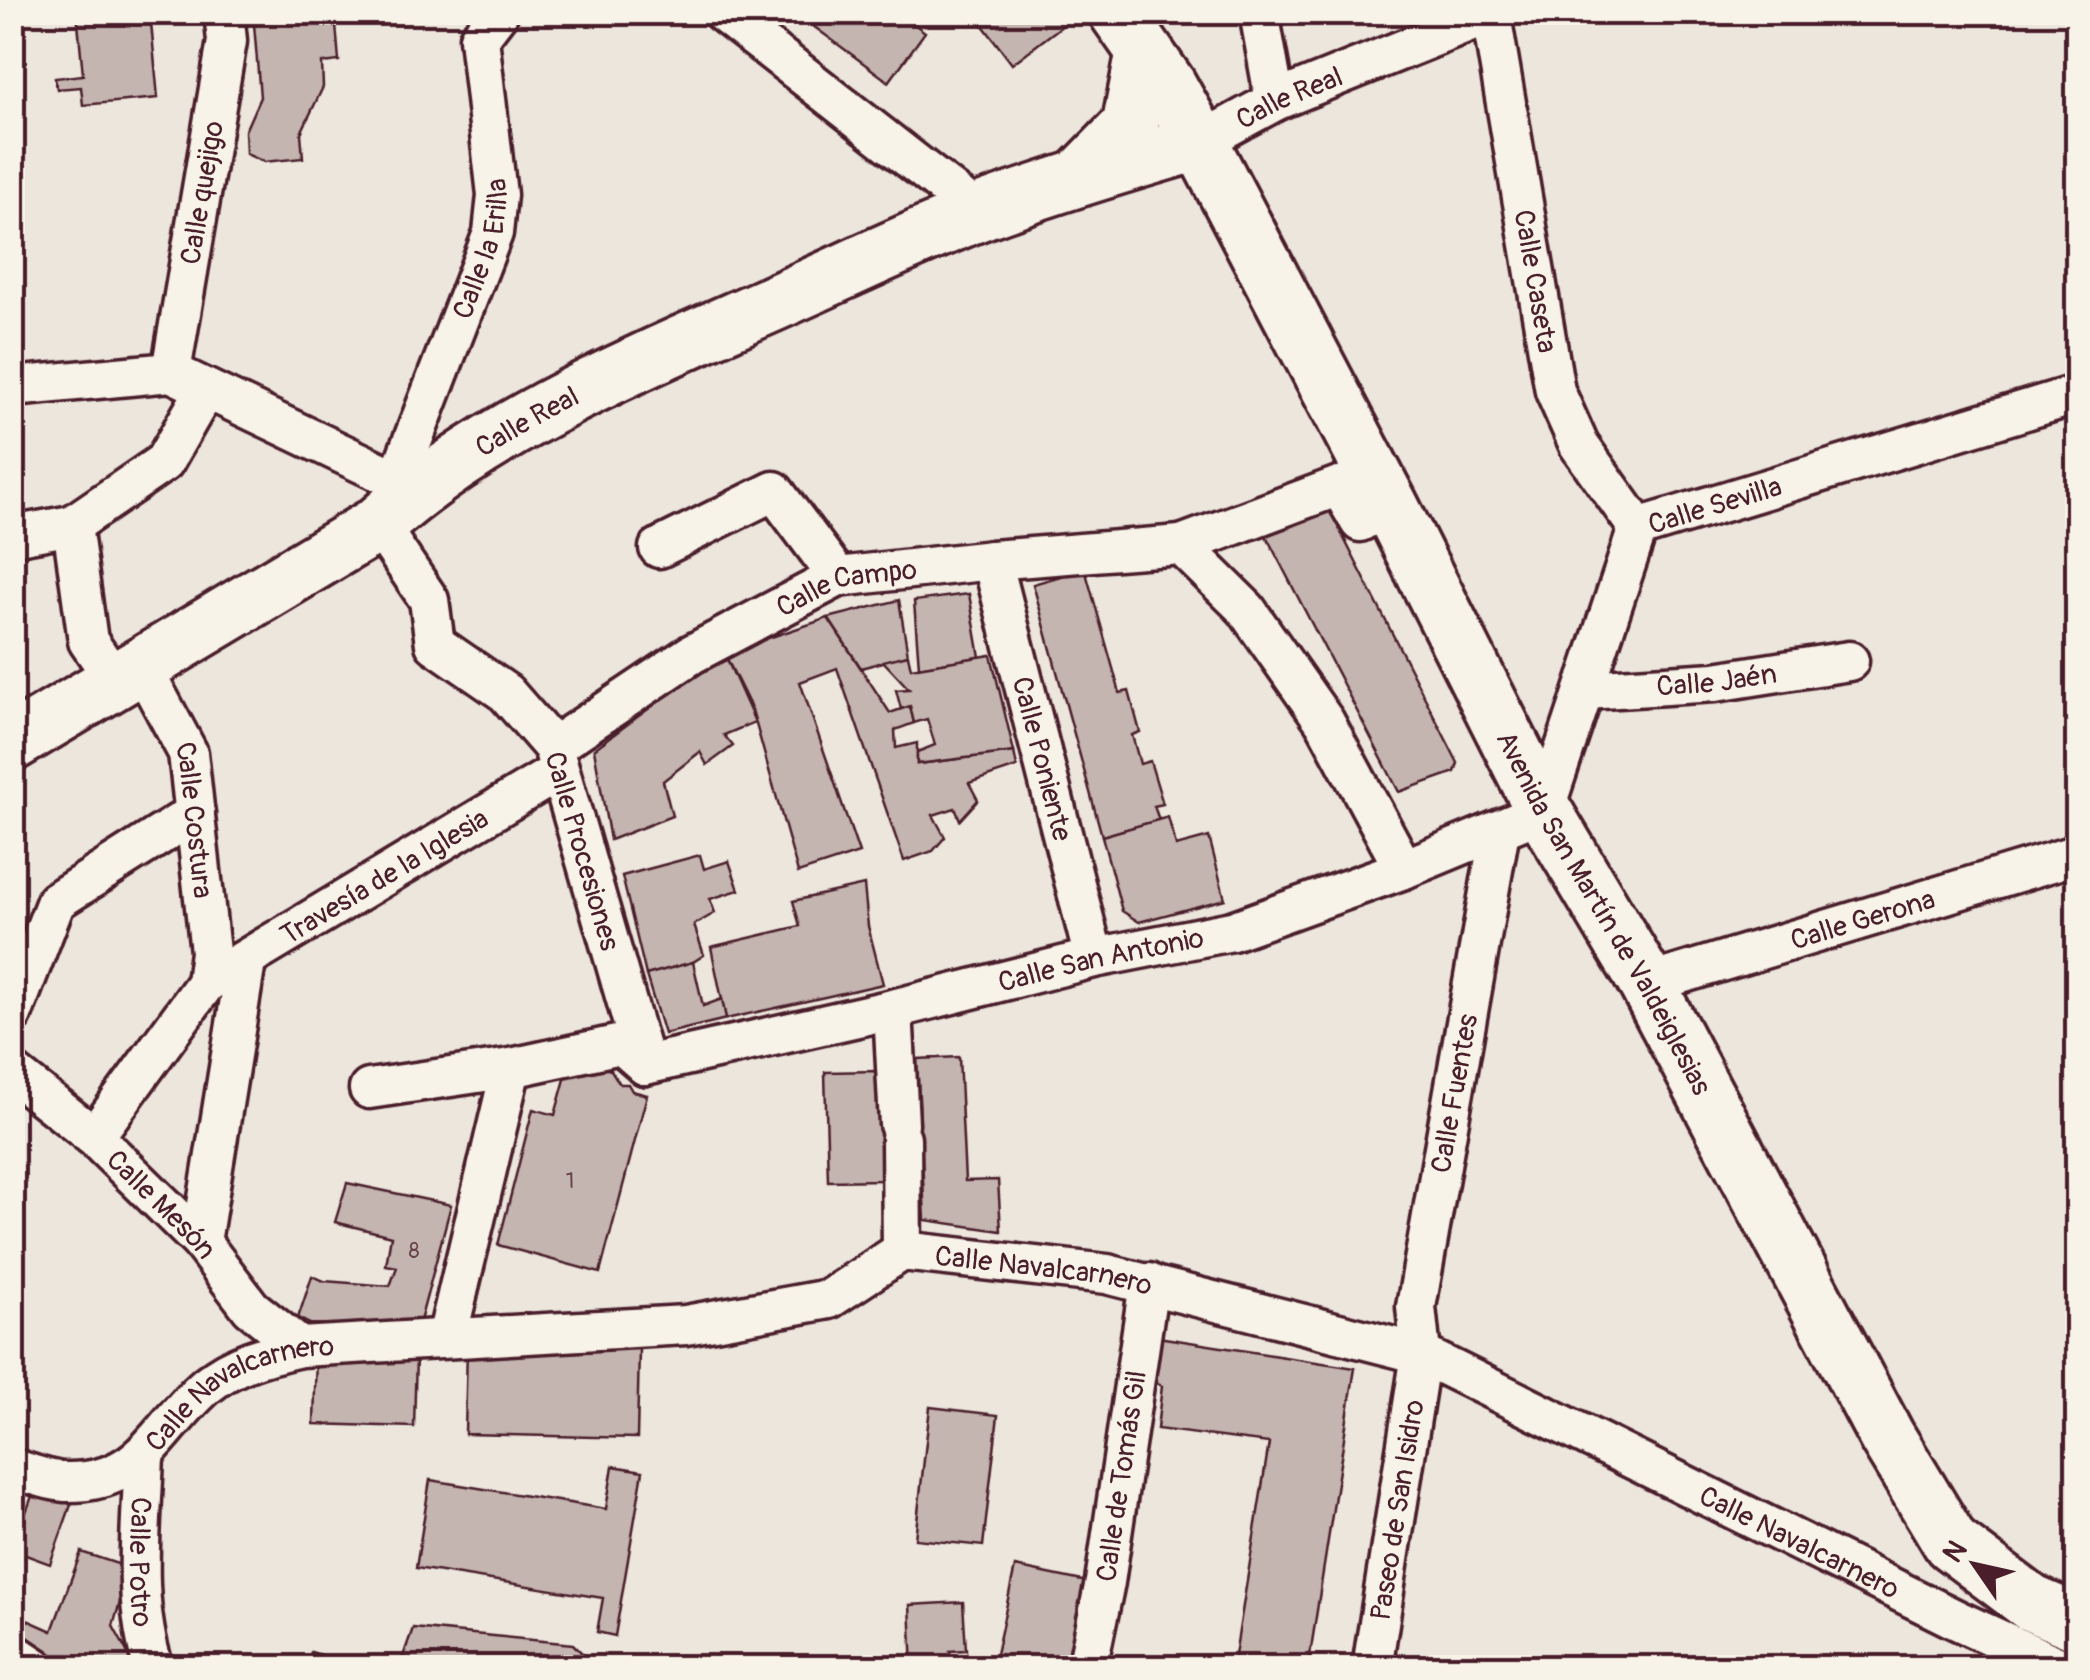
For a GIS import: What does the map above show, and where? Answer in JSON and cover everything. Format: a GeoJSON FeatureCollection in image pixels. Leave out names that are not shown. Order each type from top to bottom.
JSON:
{"type":"FeatureCollection","features":[{"type":"Feature","properties":{"kind":"main road","name":"Calle Real"},"geometry":{"type":"LineString","coordinates":[[1081,176],[1130,126],[1144,41]]}},
{"type":"Feature","properties":{"kind":"main road","name":"Avenida San Martín de Valdeiglesias"},"geometry":{"type":"LineString","coordinates":[[1144,41],[1390,504],[1522,821],[1648,984],[1887,1437],[1952,1542],[2031,1603],[2078,1623]]}},
{"type":"Feature","properties":{"kind":"main road","name":"Calle Real"},"geometry":{"type":"LineString","coordinates":[[12,743],[130,675],[478,447],[621,371],[979,213],[1081,176],[1200,142]]}},
{"type":"Feature","properties":{"kind":"street","name":"Calle quejigo"},"geometry":{"type":"LineString","coordinates":[[170,372],[227,41],[224,12]]}},
{"type":"Feature","properties":{"kind":"street","name":"Calle la Erilla"},"geometry":{"type":"LineString","coordinates":[[397,498],[493,233],[497,194],[479,38],[499,12]]}},
{"type":"Feature","properties":{"kind":"street"},"geometry":{"type":"LineString","coordinates":[[722,12],[979,213]]}},
{"type":"Feature","properties":{"kind":"street"},"geometry":{"type":"LineString","coordinates":[[1259,12],[1275,100]]}},
{"type":"Feature","properties":{"kind":"street","name":"Calle Real"},"geometry":{"type":"LineString","coordinates":[[1200,142],[1275,100],[1493,14]]}},
{"type":"Feature","properties":{"kind":"street","name":"Calle Caseta"},"geometry":{"type":"LineString","coordinates":[[1493,14],[1555,391],[1579,445],[1638,528]]}},
{"type":"Feature","properties":{"kind":"street"},"geometry":{"type":"LineString","coordinates":[[12,387],[170,372],[397,498]]}},
{"type":"Feature","properties":{"kind":"street"},"geometry":{"type":"LineString","coordinates":[[12,536],[72,524],[164,462],[206,389]]}},
{"type":"Feature","properties":{"kind":"street","name":"Calle Sevilla"},"geometry":{"type":"LineString","coordinates":[[1522,821],[1585,690],[1638,528],[2078,394]]}},
{"type":"Feature","properties":{"kind":"street","name":"Calle Campo"},"geometry":{"type":"LineString","coordinates":[[556,759],[692,654],[838,577],[1181,545],[1339,486],[1360,522],[1390,504]]}},
{"type":"Feature","properties":{"kind":"street"},"geometry":{"type":"LineString","coordinates":[[659,548],[774,491],[838,577]]}},
{"type":"Feature","properties":{"kind":"street","name":"Calle Procesiones"},"geometry":{"type":"LineString","coordinates":[[397,498],[430,600],[435,644],[506,693],[556,759],[645,1065]]}},
{"type":"Feature","properties":{"kind":"street","name":"Calle Costura"},"geometry":{"type":"LineString","coordinates":[[72,524],[88,640],[130,675],[188,753],[210,952],[206,984]]}},
{"type":"Feature","properties":{"kind":"street"},"geometry":{"type":"LineString","coordinates":[[1181,545],[1246,609],[1325,722],[1404,869]]}},
{"type":"Feature","properties":{"kind":"street","name":"Calle Poniente"},"geometry":{"type":"LineString","coordinates":[[992,560],[1094,958]]}},
{"type":"Feature","properties":{"kind":"street","name":"Calle Jaén"},"geometry":{"type":"LineString","coordinates":[[1585,690],[1715,682],[1850,662]]}},
{"type":"Feature","properties":{"kind":"street","name":"Travesía de la Iglesia"},"geometry":{"type":"LineString","coordinates":[[206,984],[246,962],[556,759]]}},
{"type":"Feature","properties":{"kind":"street"},"geometry":{"type":"LineString","coordinates":[[12,1015],[56,901],[195,812]]}},
{"type":"Feature","properties":{"kind":"street","name":"Calle San Antonio"},"geometry":{"type":"LineString","coordinates":[[645,1065],[893,1009],[1094,958],[1232,931],[1404,869],[1522,821]]}},
{"type":"Feature","properties":{"kind":"street","name":"Calle Fuentes"},"geometry":{"type":"LineString","coordinates":[[1421,1354],[1416,1307],[1522,821]]}},
{"type":"Feature","properties":{"kind":"street","name":"Calle Gerona"},"geometry":{"type":"LineString","coordinates":[[1648,984],[2078,854]]}},
{"type":"Feature","properties":{"kind":"street"},"geometry":{"type":"LineString","coordinates":[[201,1242],[246,962]]}},
{"type":"Feature","properties":{"kind":"street"},"geometry":{"type":"LineString","coordinates":[[94,1137],[206,984]]}},
{"type":"Feature","properties":{"kind":"street"},"geometry":{"type":"LineString","coordinates":[[893,1009],[902,1251]]}},
{"type":"Feature","properties":{"kind":"street"},"geometry":{"type":"LineString","coordinates":[[369,1088],[511,1068],[621,1044],[645,1065]]}},
{"type":"Feature","properties":{"kind":"street"},"geometry":{"type":"LineString","coordinates":[[447,1338],[511,1068]]}},
{"type":"Feature","properties":{"kind":"street","name":"Calle Mesón"},"geometry":{"type":"LineString","coordinates":[[12,1072],[94,1137],[201,1242],[251,1308],[300,1347]]}},
{"type":"Feature","properties":{"kind":"street","name":"Calle Navalcarnero"},"geometry":{"type":"LineString","coordinates":[[12,1468],[62,1482],[108,1479],[144,1454],[209,1384],[249,1359],[300,1347],[686,1325],[830,1299],[902,1251],[1108,1274],[1421,1354],[2061,1668]]}},
{"type":"Feature","properties":{"kind":"street","name":"Calle de Tomás Gil"},"geometry":{"type":"LineString","coordinates":[[1086,1668],[1105,1582],[1149,1283]]}},
{"type":"Feature","properties":{"kind":"street","name":"Paseo de San Isidro"},"geometry":{"type":"LineString","coordinates":[[1372,1668],[1421,1354]]}},
{"type":"Feature","properties":{"kind":"street","name":"Calle Potro"},"geometry":{"type":"LineString","coordinates":[[144,1454],[140,1585],[144,1638],[154,1668]]}},
{"type":"Feature","properties":{"kind":"street"},"geometry":{"type":"LineString","coordinates":[[12,1652],[36,1668]]}},
{"type":"Feature","properties":{"kind":"building"},"geometry":{"type":"Polygon","coordinates":[[[77,12],[150,12],[158,98],[83,105],[81,87],[57,89],[55,78],[83,75],[77,12]]]}},
{"type":"Feature","properties":{"kind":"building"},"geometry":{"type":"Polygon","coordinates":[[[253,12],[335,12],[339,61],[322,63],[323,87],[301,133],[303,158],[264,162],[246,154],[245,131],[260,97],[253,12]]]}},
{"type":"Feature","properties":{"kind":"building"},"geometry":{"type":"Polygon","coordinates":[[[794,12],[898,12],[925,32],[889,82],[794,12]]]}},
{"type":"Feature","properties":{"kind":"building"},"geometry":{"type":"Polygon","coordinates":[[[973,12],[1066,12],[1071,19],[1012,64],[973,12]]]}},
{"type":"Feature","properties":{"kind":"building"},"geometry":{"type":"Polygon","coordinates":[[[1327,505],[1458,763],[1455,772],[1399,792],[1260,524],[1327,505]]]}},
{"type":"Feature","properties":{"kind":"building"},"geometry":{"type":"Polygon","coordinates":[[[1085,569],[1120,693],[1129,691],[1140,732],[1132,735],[1140,764],[1150,761],[1163,804],[1154,806],[1159,820],[1102,836],[1033,584],[1085,569]]]}},
{"type":"Feature","properties":{"kind":"building"},"geometry":{"type":"Polygon","coordinates":[[[969,594],[980,657],[919,667],[914,601],[969,594]]]}},
{"type":"Feature","properties":{"kind":"building"},"geometry":{"type":"Polygon","coordinates":[[[899,600],[908,655],[861,668],[828,618],[899,600]]]}},
{"type":"Feature","properties":{"kind":"building"},"geometry":{"type":"Polygon","coordinates":[[[828,618],[890,713],[910,706],[914,723],[895,730],[896,748],[917,743],[917,764],[1014,752],[1017,767],[969,783],[978,800],[960,820],[955,808],[933,815],[945,837],[933,851],[904,861],[837,668],[800,682],[859,853],[798,873],[752,710],[724,653],[828,618]]]}},
{"type":"Feature","properties":{"kind":"building"},"geometry":{"type":"Polygon","coordinates":[[[724,653],[755,722],[724,735],[733,746],[707,765],[700,752],[663,781],[672,816],[610,840],[594,749],[724,653]]]}},
{"type":"Feature","properties":{"kind":"building"},"geometry":{"type":"Polygon","coordinates":[[[908,655],[911,668],[991,655],[1014,752],[917,764],[917,752],[935,745],[927,719],[914,723],[910,706],[901,709],[896,690],[909,689],[883,661],[908,655]]]}},
{"type":"Feature","properties":{"kind":"building"},"geometry":{"type":"Polygon","coordinates":[[[1168,817],[1176,846],[1209,837],[1225,899],[1139,922],[1122,911],[1102,836],[1168,817]]]}},
{"type":"Feature","properties":{"kind":"building"},"geometry":{"type":"Polygon","coordinates":[[[700,855],[704,869],[729,861],[739,890],[710,899],[715,913],[694,925],[704,955],[693,962],[646,975],[622,876],[700,855]]]}},
{"type":"Feature","properties":{"kind":"building"},"geometry":{"type":"Polygon","coordinates":[[[864,885],[868,926],[883,984],[726,1019],[711,947],[800,926],[793,901],[864,885]]]}},
{"type":"Feature","properties":{"kind":"building"},"geometry":{"type":"Polygon","coordinates":[[[693,962],[703,1006],[722,999],[726,1019],[664,1034],[646,975],[693,962]]]}},
{"type":"Feature","properties":{"kind":"building"},"geometry":{"type":"Polygon","coordinates":[[[959,1057],[965,1181],[998,1180],[1001,1231],[925,1220],[921,1138],[880,1139],[881,1180],[828,1181],[825,1072],[879,1071],[880,1125],[920,1123],[917,1059],[959,1057]]]}},
{"type":"Feature","properties":{"kind":"building"},"geometry":{"type":"Polygon","coordinates":[[[588,1064],[611,1070],[620,1084],[628,1084],[632,1091],[647,1095],[600,1273],[498,1245],[533,1109],[555,1115],[567,1072],[588,1064]]]}},
{"type":"Feature","properties":{"kind":"building"},"geometry":{"type":"Polygon","coordinates":[[[347,1183],[451,1205],[419,1325],[310,1324],[298,1318],[312,1276],[324,1281],[390,1286],[397,1267],[386,1265],[391,1236],[335,1222],[347,1183]]]}},
{"type":"Feature","properties":{"kind":"building"},"geometry":{"type":"Polygon","coordinates":[[[1158,1337],[1355,1368],[1308,1668],[1233,1668],[1269,1443],[1157,1429],[1162,1386],[1152,1381],[1158,1337]]]}},
{"type":"Feature","properties":{"kind":"building"},"geometry":{"type":"Polygon","coordinates":[[[467,1346],[639,1349],[637,1438],[465,1434],[467,1346]]]}},
{"type":"Feature","properties":{"kind":"building"},"geometry":{"type":"Polygon","coordinates":[[[316,1354],[416,1356],[414,1427],[314,1424],[316,1354]]]}},
{"type":"Feature","properties":{"kind":"building"},"geometry":{"type":"Polygon","coordinates":[[[930,1407],[998,1415],[983,1546],[915,1539],[930,1407]]]}},
{"type":"Feature","properties":{"kind":"building"},"geometry":{"type":"Polygon","coordinates":[[[613,1466],[643,1471],[615,1636],[597,1632],[603,1598],[416,1568],[430,1480],[606,1509],[613,1466]]]}},
{"type":"Feature","properties":{"kind":"building"},"geometry":{"type":"Polygon","coordinates":[[[35,1488],[72,1502],[50,1564],[12,1550],[35,1488]]]}},
{"type":"Feature","properties":{"kind":"building"},"geometry":{"type":"Polygon","coordinates":[[[81,1552],[130,1568],[113,1626],[136,1668],[54,1668],[12,1641],[14,1614],[52,1631],[81,1552]]]}},
{"type":"Feature","properties":{"kind":"building"},"geometry":{"type":"Polygon","coordinates":[[[1015,1567],[1092,1583],[1073,1668],[993,1668],[1015,1567]]]}},
{"type":"Feature","properties":{"kind":"building"},"geometry":{"type":"Polygon","coordinates":[[[963,1602],[966,1650],[950,1651],[951,1668],[913,1668],[910,1605],[963,1602]]]}},
{"type":"Feature","properties":{"kind":"building"},"geometry":{"type":"Polygon","coordinates":[[[413,1628],[573,1644],[597,1668],[399,1668],[413,1628]]]}},
{"type":"Feature","properties":{"kind":"building"},"geometry":{"type":"Polygon","coordinates":[[[311,1652],[365,1668],[306,1668],[311,1652]]]}}]}
